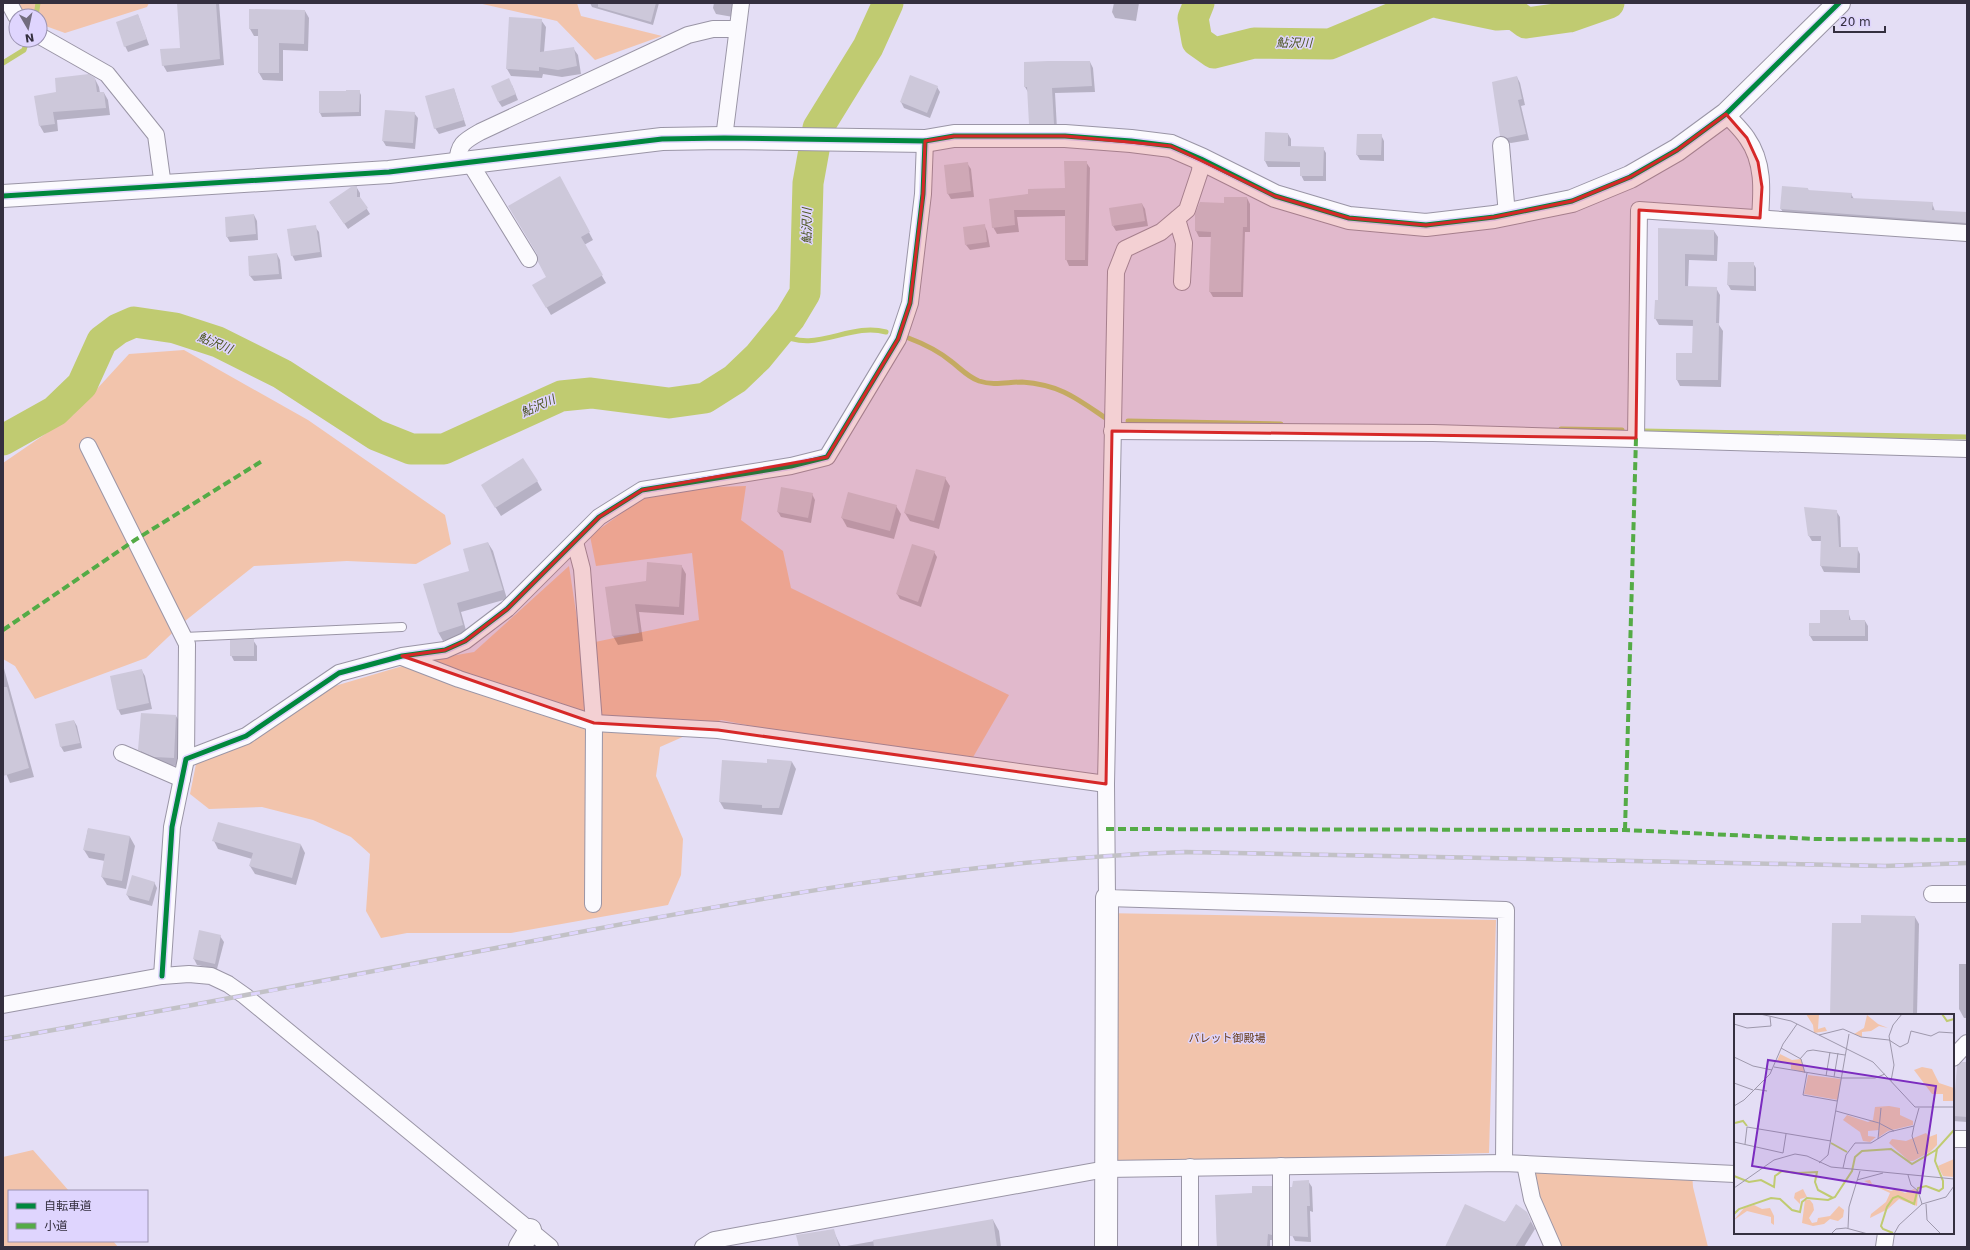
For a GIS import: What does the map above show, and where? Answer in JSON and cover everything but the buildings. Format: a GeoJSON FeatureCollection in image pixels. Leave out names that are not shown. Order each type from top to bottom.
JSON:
{"type":"FeatureCollection","features":[{"type":"Feature","properties":{"kind":"street"},"geometry":{"type":"LineString","coordinates":[[724,138],[741,3]]}},
{"type":"Feature","properties":{"kind":"street"},"geometry":{"type":"LineString","coordinates":[[3,196],[389,172],[662,139],[790,138],[925,141],[954,136],[1065,136],[1131,141],[1170,146],[1201,159],[1275,196],[1350,218],[1426,225],[1507,215],[1572,200],[1630,177],[1677,150],[1726,114],[1839,3]]}},
{"type":"Feature","properties":{"kind":"street"},"geometry":{"type":"LineString","coordinates":[[529,259],[463,164],[457,153],[463,142],[480,132],[688,34],[713,30],[737,29]]}},
{"type":"Feature","properties":{"kind":"street"},"geometry":{"type":"LineString","coordinates":[[48,41],[107,74],[156,135],[163,186]]}},
{"type":"Feature","properties":{"kind":"street"},"geometry":{"type":"LineString","coordinates":[[1726,114],[1747,138],[1758,162],[1762,187],[1760,218]]}},
{"type":"Feature","properties":{"kind":"street"},"geometry":{"type":"LineString","coordinates":[[186,759],[246,736],[340,673],[402,656],[445,650],[465,641],[507,609],[599,517],[642,490],[791,466],[827,457],[898,339],[910,303],[923,194],[925,141]]}},
{"type":"Feature","properties":{"kind":"street"},"geometry":{"type":"LineString","coordinates":[[1501,145],[1507,215]]}},
{"type":"Feature","properties":{"kind":"street"},"geometry":{"type":"LineString","coordinates":[[1106,1247],[1106,784],[1116,272],[1125,249],[1161,232],[1186,210],[1200,171],[1201,159]]}},
{"type":"Feature","properties":{"kind":"street"},"geometry":{"type":"LineString","coordinates":[[1636,438],[1639,210],[1967,233]]}},
{"type":"Feature","properties":{"kind":"street"},"geometry":{"type":"LineString","coordinates":[[1177,219],[1184,243],[1182,282]]}},
{"type":"Feature","properties":{"kind":"street"},"geometry":{"type":"LineString","coordinates":[[1112,431],[1433,433],[1967,449]]}},
{"type":"Feature","properties":{"kind":"street"},"geometry":{"type":"LineString","coordinates":[[88,446],[187,644],[186,759],[172,827],[162,976]]}},
{"type":"Feature","properties":{"kind":"street"},"geometry":{"type":"LineString","coordinates":[[575,542],[582,568],[594,723],[593,904]]}},
{"type":"Feature","properties":{"kind":"street"},"geometry":{"type":"LineString","coordinates":[[402,656],[459,679],[594,723],[718,730],[1106,784]]}},
{"type":"Feature","properties":{"kind":"street"},"geometry":{"type":"LineString","coordinates":[[122,753],[182,779]]}},
{"type":"Feature","properties":{"kind":"street"},"geometry":{"type":"LineString","coordinates":[[1932,894],[1967,894]]}},
{"type":"Feature","properties":{"kind":"street"},"geometry":{"type":"LineString","coordinates":[[1107,898],[1506,910],[1504,1163]]}},
{"type":"Feature","properties":{"kind":"street"},"geometry":{"type":"LineString","coordinates":[[3,1005],[162,976],[189,974],[211,976],[228,984],[525,1238],[550,1247]]}},
{"type":"Feature","properties":{"kind":"street"},"geometry":{"type":"LineString","coordinates":[[1954,1057],[1967,1043]]}},
{"type":"Feature","properties":{"kind":"street"},"geometry":{"type":"LineString","coordinates":[[1954,1139],[1967,1139]]}},
{"type":"Feature","properties":{"kind":"street"},"geometry":{"type":"LineString","coordinates":[[703,1247],[714,1240],[1106,1169],[1504,1163],[1734,1174]]}},
{"type":"Feature","properties":{"kind":"street"},"geometry":{"type":"LineString","coordinates":[[1525,1164],[1532,1198],[1553,1247]]}},
{"type":"Feature","properties":{"kind":"street"},"geometry":{"type":"LineString","coordinates":[[1281,1166],[1281,1247]]}},
{"type":"Feature","properties":{"kind":"street"},"geometry":{"type":"LineString","coordinates":[[1190,1167],[1190,1247]]}},
{"type":"Feature","properties":{"kind":"street"},"geometry":{"type":"LineString","coordinates":[[1884,1247],[1886,1234]]}},
{"type":"Feature","properties":{"kind":"lane"},"geometry":{"type":"LineString","coordinates":[[184,637],[402,627]]}},
{"type":"Feature","properties":{"kind":"highlighted area"},"geometry":{"type":"Polygon","coordinates":[[[1726,114],[1747,138],[1758,162],[1762,187],[1760,218],[1639,210],[1636,438],[1112,431],[1106,784],[718,730],[594,723],[402,656],[445,650],[465,641],[507,609],[599,517],[642,490],[827,457],[898,339],[910,303],[923,194],[925,141],[954,136],[1065,136],[1171,146],[1275,196],[1349,218],[1426,225],[1494,217],[1572,201],[1630,177],[1677,150],[1726,114]]]}},
{"type":"Feature","properties":{"kind":"green space"},"geometry":{"type":"Polygon","coordinates":[[[18,3],[149,3],[147,7],[65,33],[48,27],[48,8],[18,8],[18,3]]]}},
{"type":"Feature","properties":{"kind":"green space"},"geometry":{"type":"Polygon","coordinates":[[[478,3],[577,3],[581,16],[662,36],[595,60],[557,21],[478,3]]]}},
{"type":"Feature","properties":{"kind":"green space"},"geometry":{"type":"Polygon","coordinates":[[[184,350],[308,420],[445,515],[451,544],[416,564],[347,561],[254,566],[185,621],[146,658],[35,699],[15,666],[3,659],[3,463],[73,415],[129,354],[184,350]]]}},
{"type":"Feature","properties":{"kind":"green space"},"geometry":{"type":"Polygon","coordinates":[[[746,486],[741,520],[783,551],[791,588],[1009,695],[972,759],[795,734],[721,720],[660,747],[656,776],[683,839],[681,875],[668,905],[511,933],[407,933],[381,938],[366,911],[370,854],[351,837],[313,820],[262,807],[209,809],[190,794],[196,764],[262,720],[328,688],[416,662],[474,652],[569,566],[581,645],[699,620],[692,553],[596,566],[590,536],[655,489],[746,486]]]}},
{"type":"Feature","properties":{"kind":"green space","name":"パレット御殿場"},"geometry":{"type":"Polygon","coordinates":[[[1102,913],[1496,920],[1489,1153],[1105,1164],[1102,913]]]}},
{"type":"Feature","properties":{"kind":"green space"},"geometry":{"type":"Polygon","coordinates":[[[33,1150],[68,1190],[8,1190],[8,1242],[114,1242],[118,1247],[3,1247],[3,1157],[33,1150]]]}},
{"type":"Feature","properties":{"kind":"green space"},"geometry":{"type":"Polygon","coordinates":[[[1525,1164],[1692,1172],[1693,1187],[1708,1247],[1558,1247],[1525,1164]]]}},
{"type":"Feature","properties":{"kind":"waterway"},"geometry":{"type":"LineString","coordinates":[[37,8],[38,3]]}},
{"type":"Feature","properties":{"kind":"waterway","name":"鮎沢川"},"geometry":{"type":"LineString","coordinates":[[3,440],[55,411],[82,385],[102,341],[118,329],[134,322],[175,328],[218,342],[282,374],[376,435],[411,449],[444,449],[561,396],[591,393],[669,403],[705,398],[735,379],[758,357],[790,318],[805,293],[808,183],[818,128],[868,47],[888,3]]}},
{"type":"Feature","properties":{"kind":"waterway","name":"鮎沢川"},"geometry":{"type":"LineString","coordinates":[[1199,3],[1193,18],[1197,41],[1214,53],[1254,43],[1330,44],[1428,3]]}},
{"type":"Feature","properties":{"kind":"waterway","name":"鮎沢川"},"geometry":{"type":"LineString","coordinates":[[1439,3],[1497,15],[1514,14],[1526,23],[1569,17],[1609,3]]}},
{"type":"Feature","properties":{"kind":"waterway"},"geometry":{"type":"LineString","coordinates":[[3,63],[24,50],[25,48]]}},
{"type":"Feature","properties":{"kind":"waterway"},"geometry":{"type":"LineString","coordinates":[[778,333],[792,339],[806,341],[819,340],[858,331],[872,330],[886,332]]}},
{"type":"Feature","properties":{"kind":"waterway"},"geometry":{"type":"LineString","coordinates":[[906,337],[936,351],[968,375],[979,381],[995,384],[1022,382],[1058,389],[1077,399],[1107,419]]}},
{"type":"Feature","properties":{"kind":"waterway"},"geometry":{"type":"LineString","coordinates":[[1128,421],[1281,424]]}},
{"type":"Feature","properties":{"kind":"waterway"},"geometry":{"type":"LineString","coordinates":[[1561,429],[1622,430]]}},
{"type":"Feature","properties":{"kind":"waterway"},"geometry":{"type":"LineString","coordinates":[[1643,431],[1967,437]]}},
{"type":"Feature","properties":{"kind":"railway"},"geometry":{"type":"LineString","coordinates":[[3,1039],[258,993],[679,913],[847,885],[1015,864],[1185,852],[1885,866],[1967,863]]}},
{"type":"Feature","properties":{"kind":"marked path"},"geometry":{"type":"LineString","coordinates":[[1625,830],[1636,438]]}},
{"type":"Feature","properties":{"kind":"marked path"},"geometry":{"type":"LineString","coordinates":[[3,630],[135,540],[262,461]]}},
{"type":"Feature","properties":{"kind":"marked path"},"geometry":{"type":"LineString","coordinates":[[1106,829],[1625,830],[1816,839],[1967,840]]}},
{"type":"Feature","properties":{"kind":"cycle path"},"geometry":{"type":"LineString","coordinates":[[3,196],[389,172],[662,139],[724,138],[925,141],[954,136],[1065,136],[1131,141],[1171,146],[1201,159],[1275,196],[1349,218],[1426,225],[1494,217],[1572,201],[1630,177],[1677,150],[1726,114],[1839,3]]}},
{"type":"Feature","properties":{"kind":"cycle path"},"geometry":{"type":"LineString","coordinates":[[162,976],[172,827],[186,759],[246,736],[339,673],[402,656],[445,650],[465,641],[507,609],[599,517],[642,490],[791,466],[827,457],[898,339],[910,303],[923,194],[925,141]]}}]}
